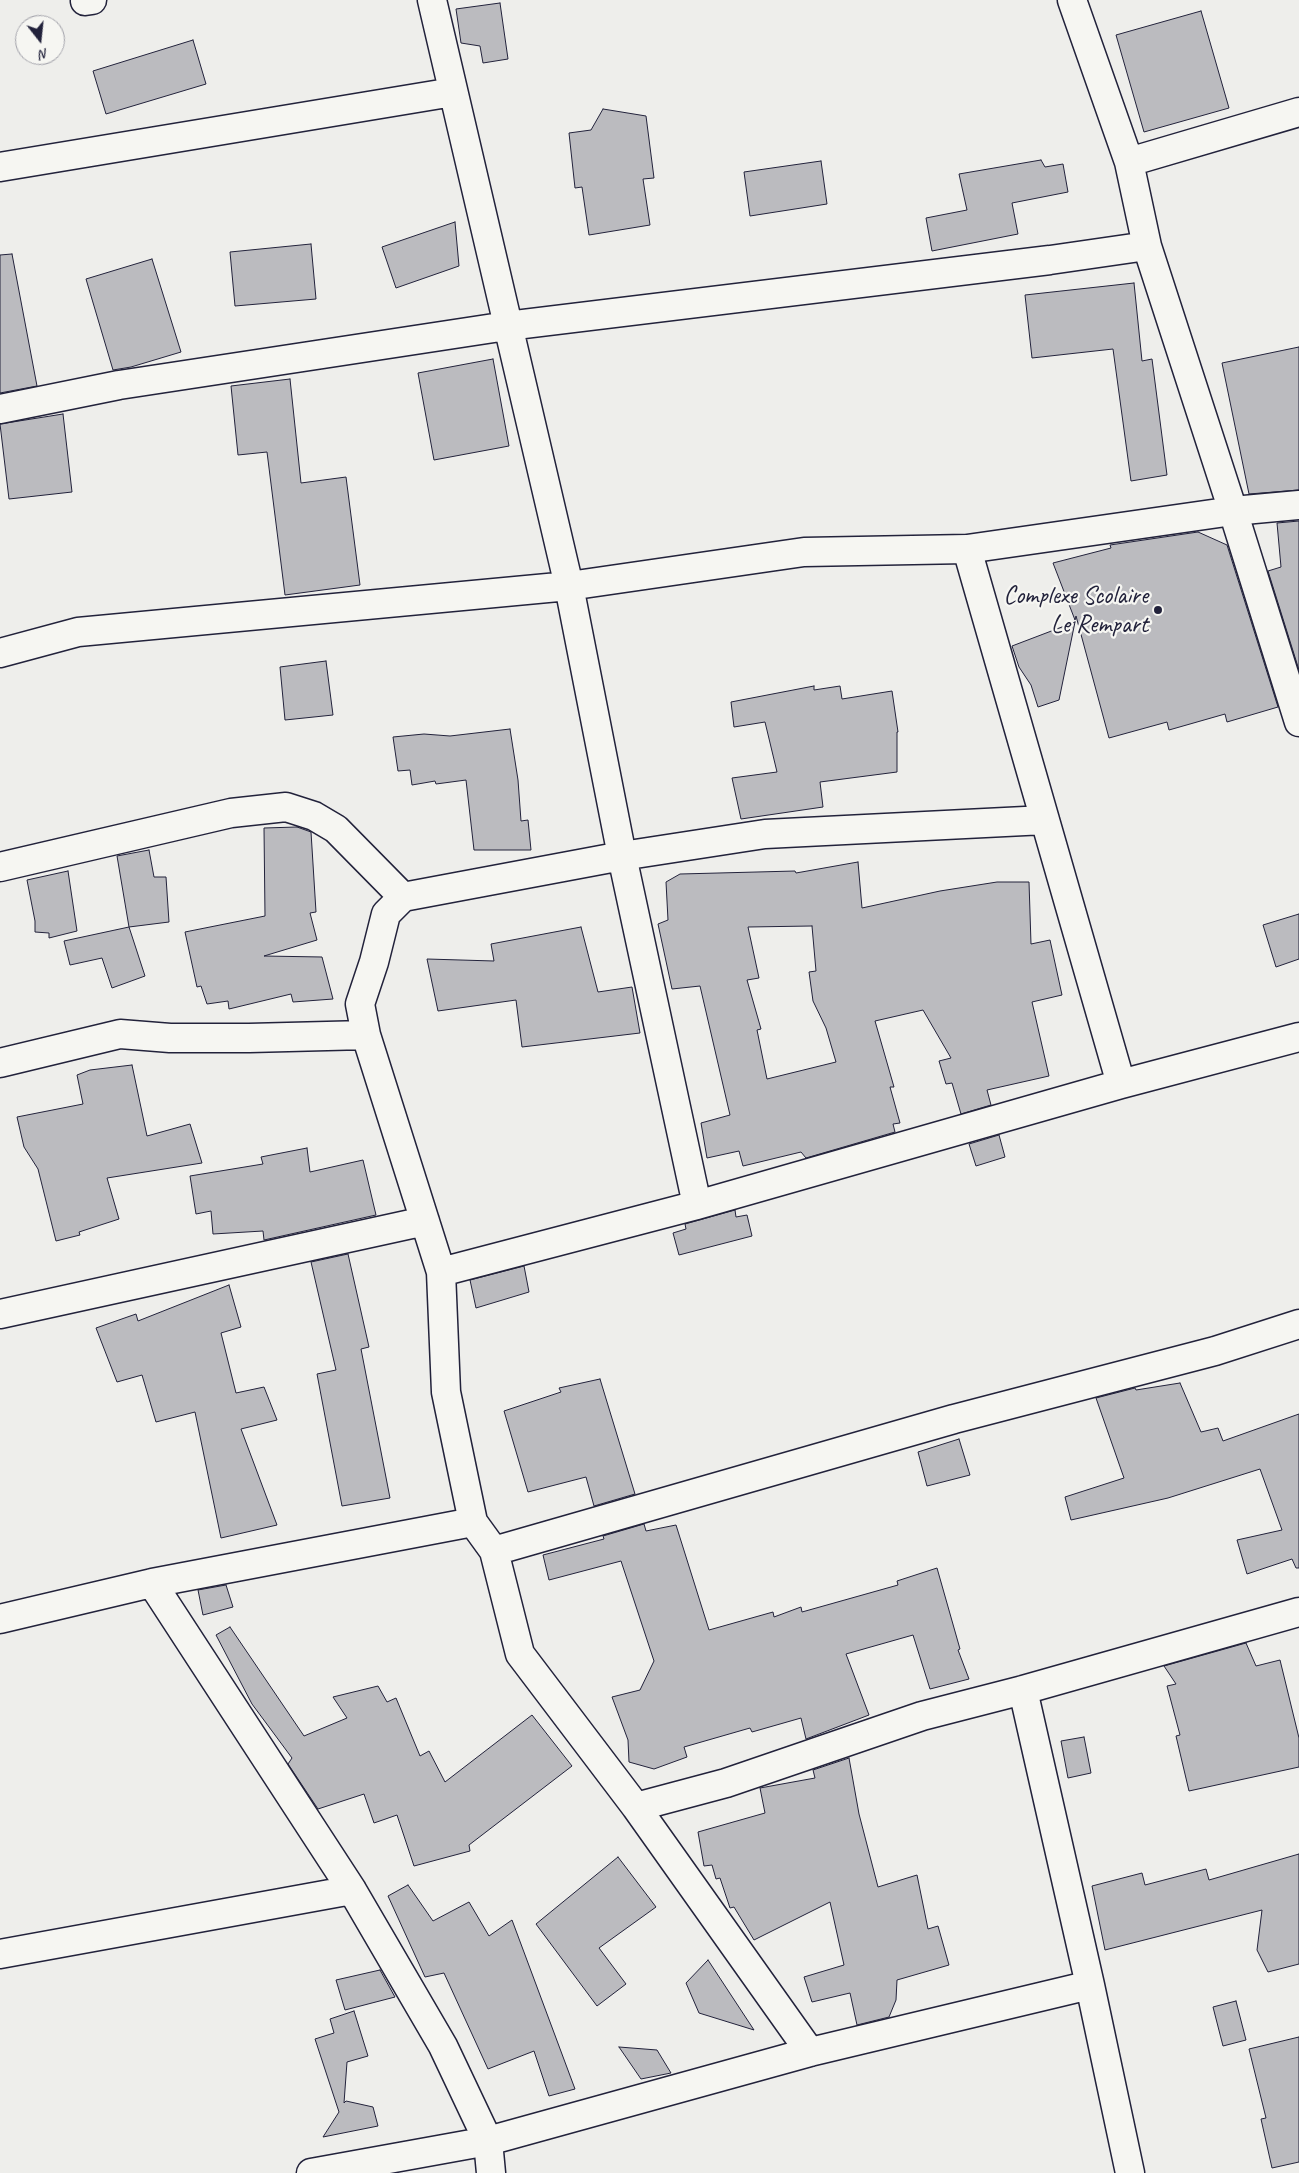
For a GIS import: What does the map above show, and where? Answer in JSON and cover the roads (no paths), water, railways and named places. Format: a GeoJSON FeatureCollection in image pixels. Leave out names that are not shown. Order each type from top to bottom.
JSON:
{"type":"FeatureCollection","features":[{"type":"Feature","properties":{"kind":"street"},"geometry":{"type":"LineString","coordinates":[[432,0],[569,586],[622,856],[697,1205]]}},
{"type":"Feature","properties":{"kind":"street"},"geometry":{"type":"LineString","coordinates":[[1072,0],[1129,162],[1146,246],[1233,511],[1299,722]]}},
{"type":"Feature","properties":{"kind":"street"},"geometry":{"type":"LineString","coordinates":[[0,167],[453,92]]}},
{"type":"Feature","properties":{"kind":"street"},"geometry":{"type":"LineString","coordinates":[[1129,162],[1299,112]]}},
{"type":"Feature","properties":{"kind":"street"},"geometry":{"type":"LineString","coordinates":[[0,409],[119,385],[507,326],[1050,260],[1146,246]]}},
{"type":"Feature","properties":{"kind":"street"},"geometry":{"type":"LineString","coordinates":[[0,653],[78,632],[569,586],[804,552],[967,549],[1233,511],[1299,505]]}},
{"type":"Feature","properties":{"kind":"street"},"geometry":{"type":"LineString","coordinates":[[967,549],[1122,1084]]}},
{"type":"Feature","properties":{"kind":"street"},"geometry":{"type":"LineString","coordinates":[[0,867],[231,813],[286,807],[314,816],[336,829],[403,897]]}},
{"type":"Feature","properties":{"kind":"street"},"geometry":{"type":"LineString","coordinates":[[810,2052],[636,1807],[520,1654],[494,1551],[473,1522],[446,1392],[441,1272],[366,1035],[360,1004],[374,962],[386,914],[403,897],[622,856],[765,834],[1045,820]]}},
{"type":"Feature","properties":{"kind":"street"},"geometry":{"type":"LineString","coordinates":[[0,1062],[120,1034],[170,1038],[366,1035]]}},
{"type":"Feature","properties":{"kind":"street"},"geometry":{"type":"LineString","coordinates":[[441,1272],[697,1205],[1122,1084],[1299,1037]]}},
{"type":"Feature","properties":{"kind":"street"},"geometry":{"type":"LineString","coordinates":[[0,1314],[425,1222]]}},
{"type":"Feature","properties":{"kind":"street"},"geometry":{"type":"LineString","coordinates":[[494,1551],[954,1419],[1215,1351],[1299,1324]]}},
{"type":"Feature","properties":{"kind":"street"},"geometry":{"type":"LineString","coordinates":[[0,1619],[152,1583],[473,1522]]}},
{"type":"Feature","properties":{"kind":"street"},"geometry":{"type":"LineString","coordinates":[[152,1583],[352,1890],[443,2046],[488,2141],[491,2173]]}},
{"type":"Feature","properties":{"kind":"street"},"geometry":{"type":"LineString","coordinates":[[636,1807],[726,1783],[922,1716],[1024,1690],[1299,1612]]}},
{"type":"Feature","properties":{"kind":"street"},"geometry":{"type":"LineString","coordinates":[[1024,1690],[1130,2173]]}},
{"type":"Feature","properties":{"kind":"street"},"geometry":{"type":"LineString","coordinates":[[0,1954],[352,1890]]}},
{"type":"Feature","properties":{"kind":"street"},"geometry":{"type":"LineString","coordinates":[[311,2173],[488,2141],[810,2052],[1090,1985]]}},
{"type":"Feature","properties":{"kind":"place","name":"Complexe Scolaire Le Rempart"},"geometry":{"type":"Point","coordinates":[1158,610]}}]}
